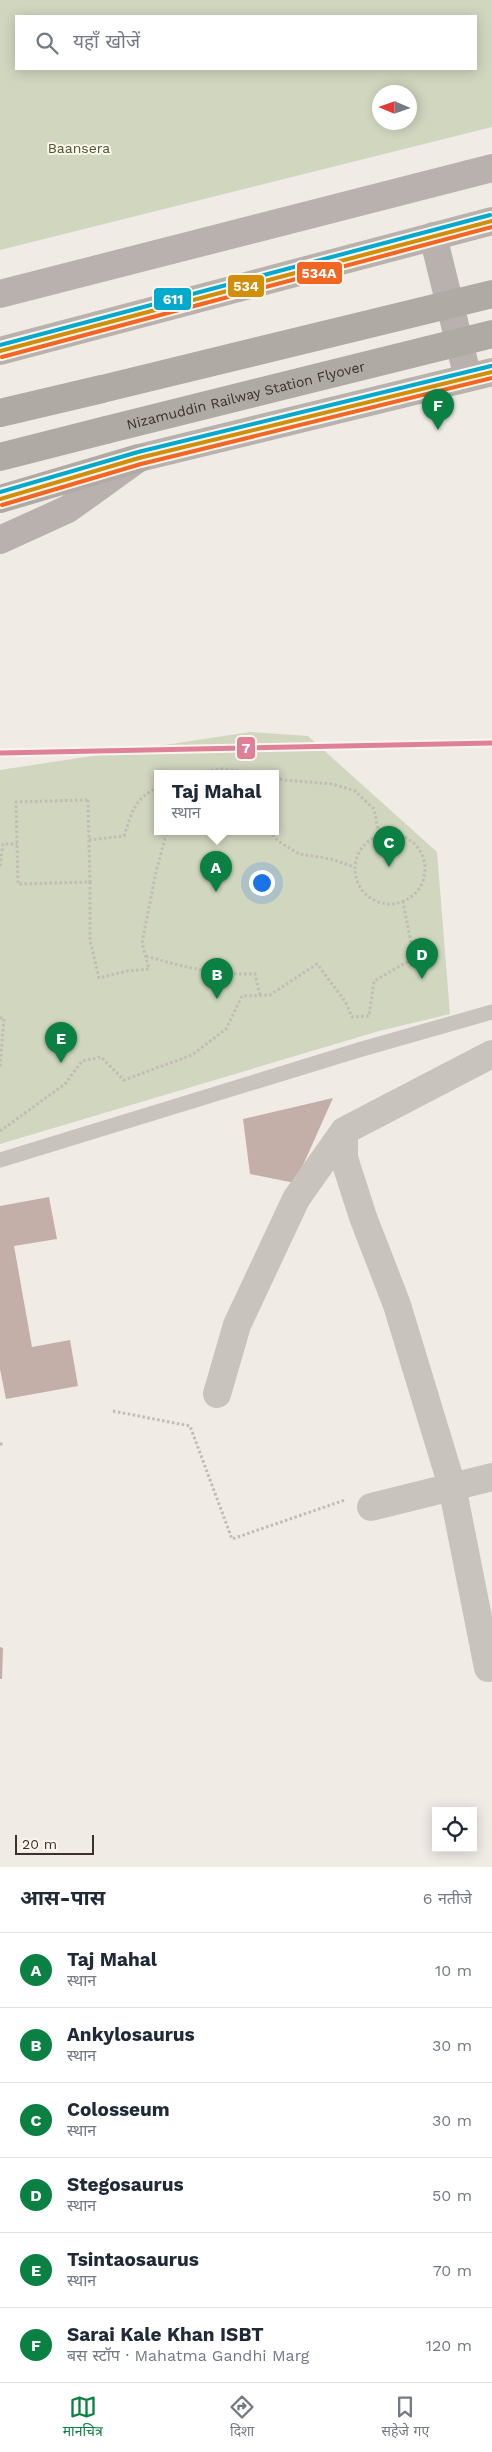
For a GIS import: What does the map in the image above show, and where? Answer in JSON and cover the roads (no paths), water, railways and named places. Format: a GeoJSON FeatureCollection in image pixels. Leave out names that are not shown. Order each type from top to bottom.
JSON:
{"type":"FeatureCollection","features":[{"type":"Feature","properties":{"kind":"highway"},"geometry":{"type":"LineString","coordinates":[[0,413],[492,294]]}},
{"type":"Feature","properties":{"kind":"highway","name":"Nizamuddin Railway Station Flyover"},"geometry":{"type":"LineString","coordinates":[[0,457],[492,334]]}},
{"type":"Feature","properties":{"kind":"highway"},"geometry":{"type":"LineString","coordinates":[[0,498],[139,458]]}},
{"type":"Feature","properties":{"kind":"main road"},"geometry":{"type":"LineString","coordinates":[[0,294],[492,168]]}},
{"type":"Feature","properties":{"kind":"main road"},"geometry":{"type":"LineString","coordinates":[[0,350],[492,221]]}},
{"type":"Feature","properties":{"kind":"main road"},"geometry":{"type":"LineString","coordinates":[[0,540],[68,509],[139,458],[480,375],[433,236]]}},
{"type":"Feature","properties":{"kind":"street"},"geometry":{"type":"LineString","coordinates":[[217,1394],[237,1325],[296,1199],[344,1131],[492,1054]]}},
{"type":"Feature","properties":{"kind":"street"},"geometry":{"type":"LineString","coordinates":[[344,1131],[344,1158],[363,1217],[397,1305],[452,1486],[488,1668]]}},
{"type":"Feature","properties":{"kind":"street"},"geometry":{"type":"LineString","coordinates":[[371,1507],[492,1477]]}},
{"type":"Feature","properties":{"kind":"lane"},"geometry":{"type":"LineString","coordinates":[[0,1160],[362,1049],[492,1012]]}},
{"type":"Feature","properties":{"kind":"place","name":"Sarai Kale Khan ISBT"},"geometry":{"type":"Point","coordinates":[438,430]}},
{"type":"Feature","properties":{"kind":"place","name":"Colosseum"},"geometry":{"type":"Point","coordinates":[389,867]}},
{"type":"Feature","properties":{"kind":"place","name":"Taj Mahal"},"geometry":{"type":"Point","coordinates":[216,892]}},
{"type":"Feature","properties":{"kind":"place","name":"Stegosaurus"},"geometry":{"type":"Point","coordinates":[422,979]}},
{"type":"Feature","properties":{"kind":"place","name":"Ankylosaurus"},"geometry":{"type":"Point","coordinates":[217,999]}},
{"type":"Feature","properties":{"kind":"place","name":"Tsintaosaurus"},"geometry":{"type":"Point","coordinates":[61,1063]}},
{"type":"Feature","properties":{"kind":"park label","name":"Baansera"},"geometry":{"type":"Point","coordinates":[79,148]}}]}
